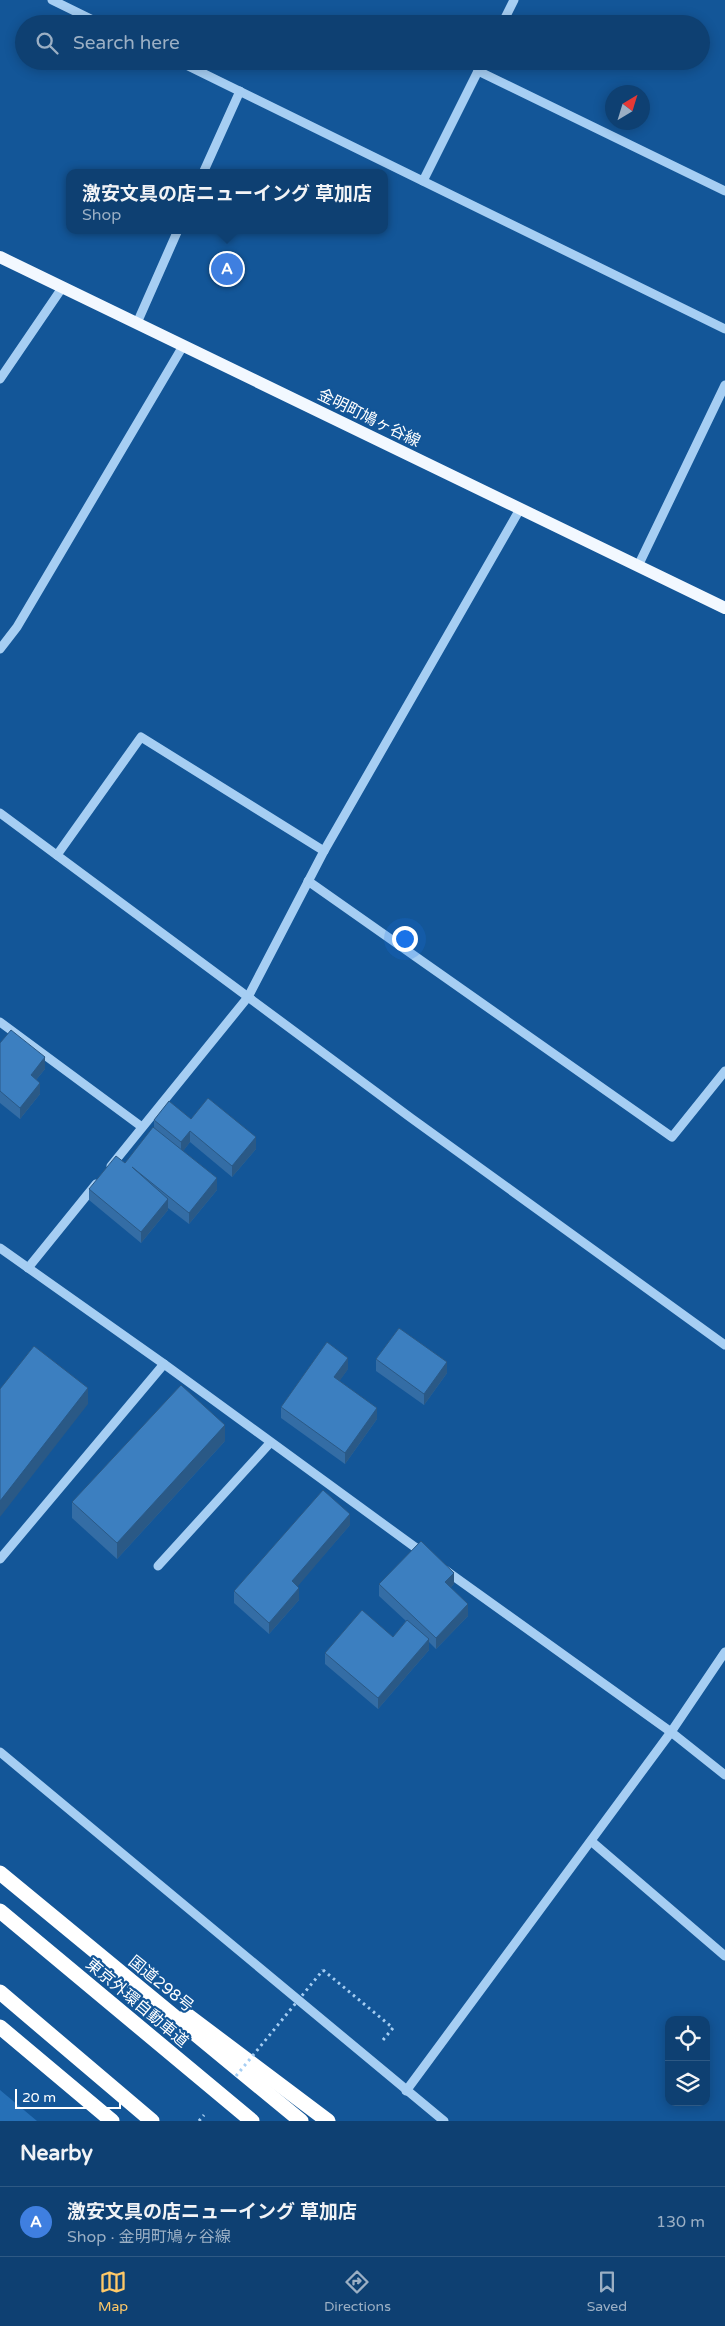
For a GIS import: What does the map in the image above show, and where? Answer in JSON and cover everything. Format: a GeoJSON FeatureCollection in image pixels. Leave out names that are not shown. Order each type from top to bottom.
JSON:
{"type":"FeatureCollection","features":[{"type":"Feature","properties":{"kind":"highway","name":"国道298号"},"geometry":{"type":"LineString","coordinates":[[0,1873],[301,2121]]}},
{"type":"Feature","properties":{"kind":"highway"},"geometry":{"type":"LineString","coordinates":[[39,1906],[328,2121]]}},
{"type":"Feature","properties":{"kind":"highway","name":"東京外環自動車道"},"geometry":{"type":"LineString","coordinates":[[0,1911],[252,2121]]}},
{"type":"Feature","properties":{"kind":"highway"},"geometry":{"type":"LineString","coordinates":[[0,1992],[152,2121]]}},
{"type":"Feature","properties":{"kind":"highway"},"geometry":{"type":"LineString","coordinates":[[0,2028],[96,2121]]}},
{"type":"Feature","properties":{"kind":"highway"},"geometry":{"type":"LineString","coordinates":[[0,2028],[112,2121]]}},
{"type":"Feature","properties":{"kind":"main road","name":"金明町鳩ヶ谷線"},"geometry":{"type":"LineString","coordinates":[[0,257],[725,608]]}},
{"type":"Feature","properties":{"kind":"street"},"geometry":{"type":"LineString","coordinates":[[52,0],[83,15]]}},
{"type":"Feature","properties":{"kind":"street"},"geometry":{"type":"LineString","coordinates":[[506,15],[514,0]]}},
{"type":"Feature","properties":{"kind":"street"},"geometry":{"type":"LineString","coordinates":[[197,70],[725,328]]}},
{"type":"Feature","properties":{"kind":"street"},"geometry":{"type":"LineString","coordinates":[[423,181],[478,71],[725,191]]}},
{"type":"Feature","properties":{"kind":"street"},"geometry":{"type":"LineString","coordinates":[[206,169],[240,91]]}},
{"type":"Feature","properties":{"kind":"street"},"geometry":{"type":"LineString","coordinates":[[137,323],[176,234]]}},
{"type":"Feature","properties":{"kind":"street"},"geometry":{"type":"LineString","coordinates":[[0,379],[62,288]]}},
{"type":"Feature","properties":{"kind":"street"},"geometry":{"type":"LineString","coordinates":[[0,649],[17,627],[183,346]]}},
{"type":"Feature","properties":{"kind":"street"},"geometry":{"type":"LineString","coordinates":[[638,566],[725,385]]}},
{"type":"Feature","properties":{"kind":"street"},"geometry":{"type":"LineString","coordinates":[[28,1268],[248,997],[324,851],[520,508]]}},
{"type":"Feature","properties":{"kind":"street"},"geometry":{"type":"LineString","coordinates":[[57,855],[141,737],[324,851]]}},
{"type":"Feature","properties":{"kind":"street"},"geometry":{"type":"LineString","coordinates":[[0,813],[248,997],[725,1345]]}},
{"type":"Feature","properties":{"kind":"street"},"geometry":{"type":"LineString","coordinates":[[308,881],[672,1138],[725,1071]]}},
{"type":"Feature","properties":{"kind":"street"},"geometry":{"type":"LineString","coordinates":[[0,1022],[142,1127]]}},
{"type":"Feature","properties":{"kind":"street"},"geometry":{"type":"LineString","coordinates":[[0,1248],[164,1364],[430,1559]]}},
{"type":"Feature","properties":{"kind":"street"},"geometry":{"type":"LineString","coordinates":[[0,1559],[164,1364]]}},
{"type":"Feature","properties":{"kind":"street"},"geometry":{"type":"LineString","coordinates":[[158,1566],[270,1443]]}},
{"type":"Feature","properties":{"kind":"street"},"geometry":{"type":"LineString","coordinates":[[438,1565],[671,1732],[725,1775]]}},
{"type":"Feature","properties":{"kind":"street"},"geometry":{"type":"LineString","coordinates":[[406,2091],[671,1732],[725,1652]]}},
{"type":"Feature","properties":{"kind":"street"},"geometry":{"type":"LineString","coordinates":[[0,1752],[444,2121]]}},
{"type":"Feature","properties":{"kind":"street"},"geometry":{"type":"LineString","coordinates":[[591,1841],[725,1956]]}},
{"type":"Feature","properties":{"kind":"path"},"geometry":{"type":"LineString","coordinates":[[230,2083],[323,1970],[393,2028],[384,2040]]}},
{"type":"Feature","properties":{"kind":"path"},"geometry":{"type":"LineString","coordinates":[[199,2121],[205,2114]]}},
{"type":"Feature","properties":{"kind":"shaded area"},"geometry":{"type":"Polygon","coordinates":[[[0,2090],[37,2121],[0,2121],[0,2090]]]}},
{"type":"Feature","properties":{"kind":"building"},"geometry":{"type":"Polygon","coordinates":[[[11,1030],[45,1057],[31,1075],[40,1083],[20,1108],[0,1091],[0,1043],[11,1030]]]}},
{"type":"Feature","properties":{"kind":"building"},"geometry":{"type":"Polygon","coordinates":[[[208,1098],[256,1137],[232,1166],[190,1131],[181,1142],[154,1120],[169,1101],[191,1119],[208,1098]]]}},
{"type":"Feature","properties":{"kind":"building"},"geometry":{"type":"Polygon","coordinates":[[[153,1127],[217,1178],[189,1213],[132,1167],[168,1199],[141,1232],[89,1189],[116,1156],[125,1163],[153,1127]]]}},
{"type":"Feature","properties":{"kind":"building"},"geometry":{"type":"Polygon","coordinates":[[[399,1328],[447,1362],[424,1394],[376,1359],[399,1328]]]}},
{"type":"Feature","properties":{"kind":"building"},"geometry":{"type":"Polygon","coordinates":[[[327,1342],[348,1358],[334,1377],[377,1408],[345,1453],[281,1407],[327,1342]]]}},
{"type":"Feature","properties":{"kind":"building"},"geometry":{"type":"Polygon","coordinates":[[[34,1346],[88,1388],[0,1501],[0,1389],[34,1346]]]}},
{"type":"Feature","properties":{"kind":"building"},"geometry":{"type":"Polygon","coordinates":[[[181,1385],[225,1425],[117,1543],[72,1502],[181,1385]]]}},
{"type":"Feature","properties":{"kind":"building"},"geometry":{"type":"Polygon","coordinates":[[[323,1490],[350,1514],[292,1581],[299,1588],[269,1623],[234,1591],[323,1490]]]}},
{"type":"Feature","properties":{"kind":"building"},"geometry":{"type":"Polygon","coordinates":[[[421,1541],[454,1573],[445,1582],[468,1604],[436,1638],[379,1584],[421,1541]]]}},
{"type":"Feature","properties":{"kind":"building"},"geometry":{"type":"Polygon","coordinates":[[[362,1610],[393,1637],[407,1620],[429,1639],[378,1698],[325,1653],[362,1610]]]}},
{"type":"Feature","properties":{"kind":"place","name":"激安文具の店ニューイング 草加店"},"geometry":{"type":"Point","coordinates":[227,269]}}]}
